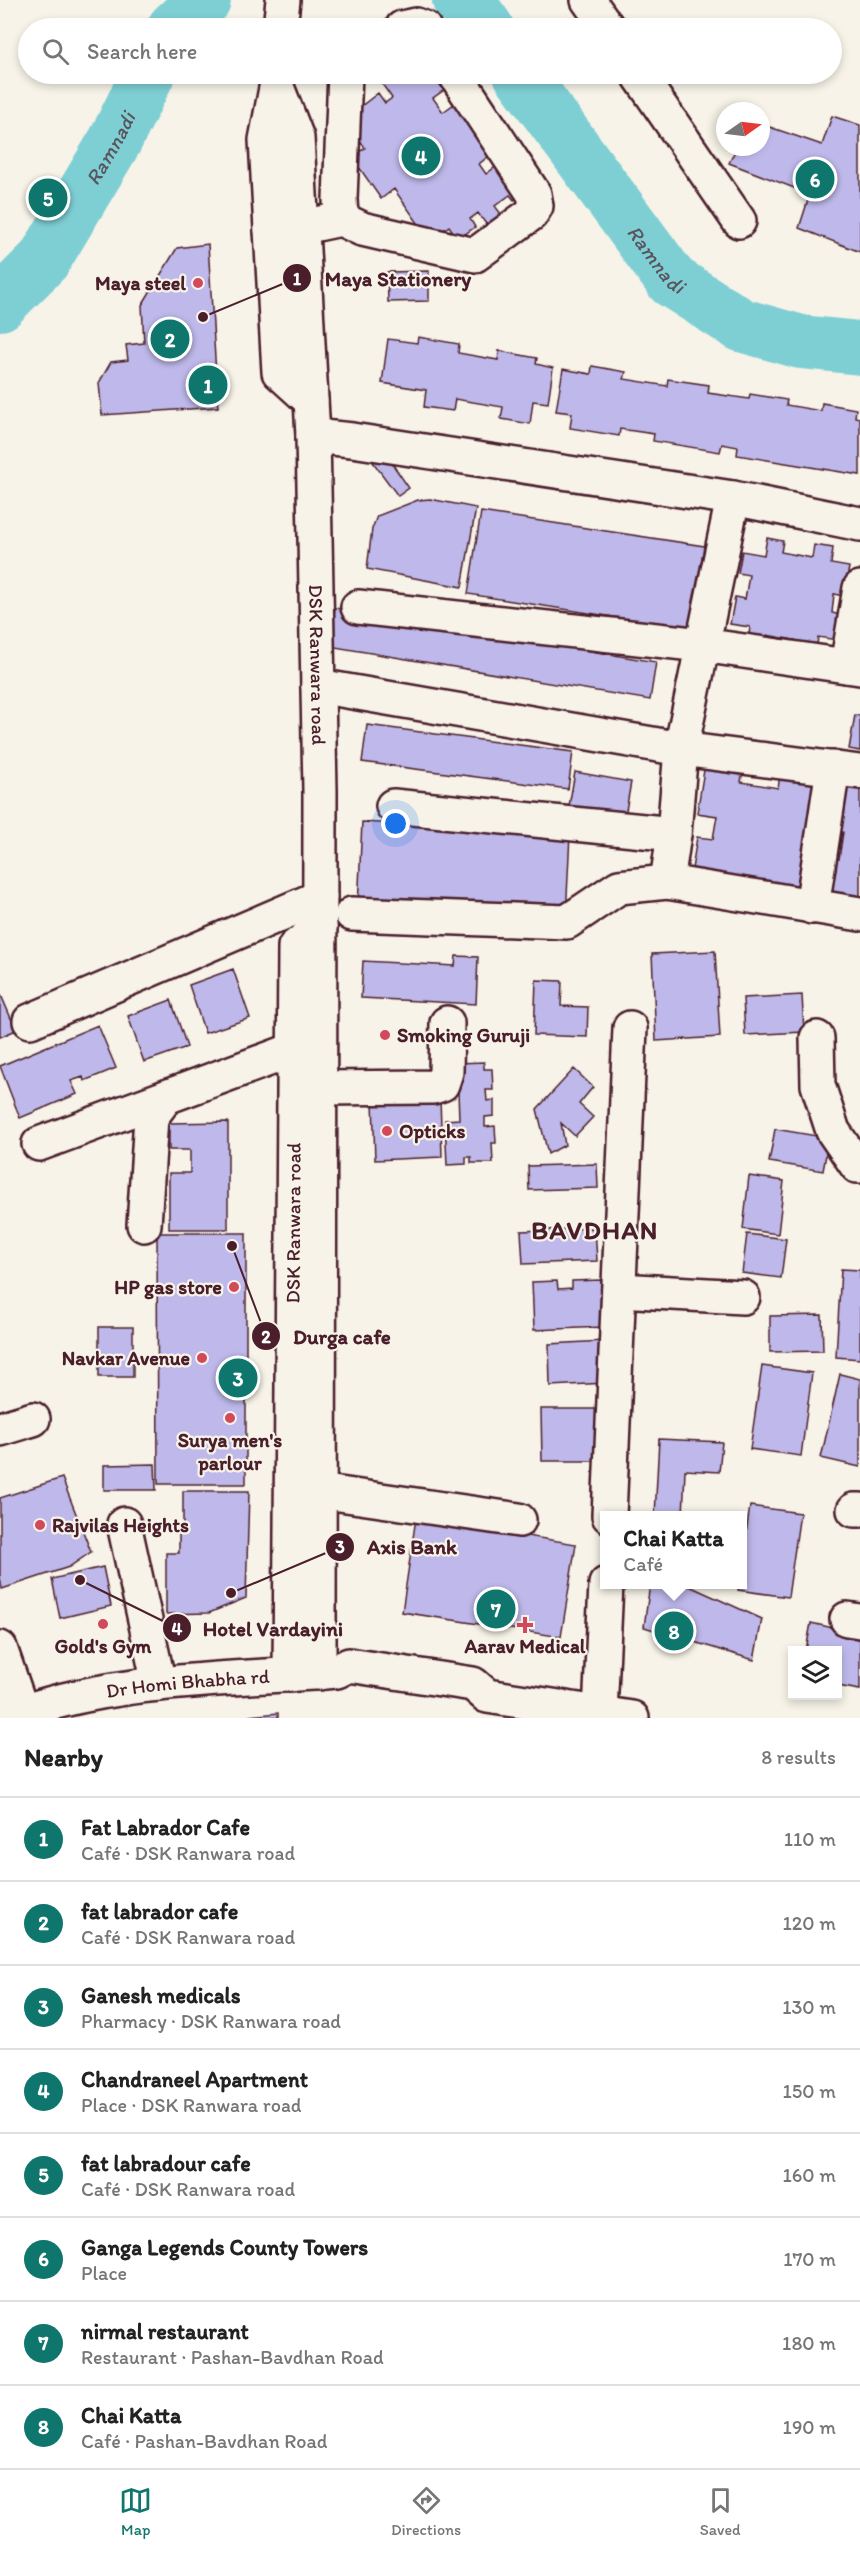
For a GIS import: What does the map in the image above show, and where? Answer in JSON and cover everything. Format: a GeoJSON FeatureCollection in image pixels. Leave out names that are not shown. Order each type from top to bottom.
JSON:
{"type":"FeatureCollection","features":[{"type":"Feature","properties":{"kind":"street"},"geometry":{"type":"LineString","coordinates":[[281,18],[283,0]]}},
{"type":"Feature","properties":{"kind":"street"},"geometry":{"type":"LineString","coordinates":[[588,0],[601,18]]}},
{"type":"Feature","properties":{"kind":"street","name":"DSK Ranwara road"},"geometry":{"type":"LineString","coordinates":[[279,84],[297,138],[287,228],[311,401],[313,436],[320,912],[295,947],[307,1044],[311,1109],[305,1574],[315,1673]]}},
{"type":"Feature","properties":{"kind":"street"},"geometry":{"type":"LineString","coordinates":[[341,219],[345,84]]}},
{"type":"Feature","properties":{"kind":"street"},"geometry":{"type":"LineString","coordinates":[[287,228],[341,219],[362,229],[475,255],[531,214],[536,206],[534,194],[462,84]]}},
{"type":"Feature","properties":{"kind":"street"},"geometry":{"type":"LineString","coordinates":[[645,84],[739,221]]}},
{"type":"Feature","properties":{"kind":"street"},"geometry":{"type":"LineString","coordinates":[[313,436],[733,498],[860,524]]}},
{"type":"Feature","properties":{"kind":"street"},"geometry":{"type":"LineString","coordinates":[[667,882],[674,834],[681,749],[733,498]]}},
{"type":"Feature","properties":{"kind":"street"},"geometry":{"type":"LineString","coordinates":[[358,607],[702,645],[853,667],[860,588]]}},
{"type":"Feature","properties":{"kind":"street"},"geometry":{"type":"LineString","coordinates":[[318,686],[681,749],[847,770],[812,907]]}},
{"type":"Feature","properties":{"kind":"street"},"geometry":{"type":"LineString","coordinates":[[393,806],[674,834]]}},
{"type":"Feature","properties":{"kind":"street"},"geometry":{"type":"LineString","coordinates":[[352,914],[567,922],[619,887],[667,882],[860,914]]}},
{"type":"Feature","properties":{"kind":"street"},"geometry":{"type":"LineString","coordinates":[[30,1022],[320,912]]}},
{"type":"Feature","properties":{"kind":"street"},"geometry":{"type":"LineString","coordinates":[[311,1109],[442,1084],[446,1072],[447,1023]]}},
{"type":"Feature","properties":{"kind":"street"},"geometry":{"type":"LineString","coordinates":[[609,1511],[630,1028]]}},
{"type":"Feature","properties":{"kind":"street"},"geometry":{"type":"LineString","coordinates":[[817,1038],[818,1085],[833,1131],[857,1166],[860,1166]]}},
{"type":"Feature","properties":{"kind":"street"},"geometry":{"type":"LineString","coordinates":[[39,1144],[307,1044]]}},
{"type":"Feature","properties":{"kind":"street"},"geometry":{"type":"LineString","coordinates":[[144,1224],[151,1117],[166,1097]]}},
{"type":"Feature","properties":{"kind":"street"},"geometry":{"type":"LineString","coordinates":[[619,1290],[743,1297]]}},
{"type":"Feature","properties":{"kind":"street"},"geometry":{"type":"LineString","coordinates":[[0,1429],[33,1419]]}},
{"type":"Feature","properties":{"kind":"street"},"geometry":{"type":"LineString","coordinates":[[306,1489],[519,1520]]}},
{"type":"Feature","properties":{"kind":"street"},"geometry":{"type":"LineString","coordinates":[[124,1524],[159,1684]]}},
{"type":"Feature","properties":{"kind":"street"},"geometry":{"type":"LineString","coordinates":[[600,1713],[606,1589]]}},
{"type":"Feature","properties":{"kind":"street"},"geometry":{"type":"LineString","coordinates":[[0,1648],[14,1715]]}},
{"type":"Feature","properties":{"kind":"street"},"geometry":{"type":"LineString","coordinates":[[315,1673],[347,1684],[472,1705],[487,1696],[632,1718]]}},
{"type":"Feature","properties":{"kind":"street","name":"Dr Homi Bhabha rd"},"geometry":{"type":"LineString","coordinates":[[14,1715],[95,1692],[159,1684],[315,1673]]}},
{"type":"Feature","properties":{"kind":"building"},"geometry":{"type":"Polygon","coordinates":[[[382,84],[440,84],[444,90],[433,98],[443,112],[454,104],[461,113],[467,109],[490,155],[479,164],[486,174],[498,165],[526,192],[514,200],[510,195],[495,206],[504,218],[489,228],[478,213],[470,219],[475,227],[458,239],[449,226],[430,240],[394,189],[381,199],[352,157],[365,148],[346,118],[378,93],[385,103],[392,98],[382,84]]]}},
{"type":"Feature","properties":{"kind":"building"},"geometry":{"type":"Polygon","coordinates":[[[832,116],[860,125],[860,252],[799,228],[810,194],[729,163],[732,156],[770,156],[770,127],[822,145],[832,116]]]}},
{"type":"Feature","properties":{"kind":"building"},"geometry":{"type":"Polygon","coordinates":[[[208,244],[218,407],[102,415],[99,383],[111,362],[128,360],[126,345],[144,343],[142,305],[177,248],[208,244]]]}},
{"type":"Feature","properties":{"kind":"building"},"geometry":{"type":"Polygon","coordinates":[[[429,271],[429,301],[388,302],[387,272],[429,271]]]}},
{"type":"Feature","properties":{"kind":"building"},"geometry":{"type":"Polygon","coordinates":[[[418,337],[459,344],[458,353],[498,360],[499,351],[537,358],[536,364],[553,368],[548,403],[533,401],[530,424],[501,419],[503,407],[455,399],[453,411],[424,407],[426,390],[382,383],[388,339],[417,343],[418,337]]]}},
{"type":"Feature","properties":{"kind":"building"},"geometry":{"type":"Polygon","coordinates":[[[592,366],[626,372],[624,379],[667,386],[668,379],[709,385],[708,393],[749,399],[750,394],[787,400],[786,405],[821,411],[822,403],[856,409],[855,417],[860,418],[860,475],[737,455],[738,447],[722,444],[720,452],[653,441],[654,434],[620,429],[619,436],[570,428],[572,413],[556,411],[563,369],[591,374],[592,366]]]}},
{"type":"Feature","properties":{"kind":"building"},"geometry":{"type":"Polygon","coordinates":[[[382,449],[409,488],[398,496],[370,458],[382,449]]]}},
{"type":"Feature","properties":{"kind":"building"},"geometry":{"type":"Polygon","coordinates":[[[430,499],[476,508],[462,587],[367,569],[372,529],[377,516],[418,500],[430,499]]]}},
{"type":"Feature","properties":{"kind":"building"},"geometry":{"type":"Polygon","coordinates":[[[481,512],[704,546],[691,629],[468,594],[481,512]]]}},
{"type":"Feature","properties":{"kind":"building"},"geometry":{"type":"Polygon","coordinates":[[[767,538],[783,541],[781,552],[812,558],[814,545],[833,548],[831,564],[849,567],[844,596],[834,594],[832,613],[841,615],[837,640],[818,637],[816,653],[794,649],[795,640],[767,635],[765,646],[748,643],[750,627],[730,624],[735,597],[745,599],[749,575],[738,573],[742,551],[764,555],[767,538]]]}},
{"type":"Feature","properties":{"kind":"building"},"geometry":{"type":"Polygon","coordinates":[[[335,608],[656,662],[650,700],[329,646],[335,608]]]}},
{"type":"Feature","properties":{"kind":"building"},"geometry":{"type":"Polygon","coordinates":[[[855,715],[860,716],[860,751],[849,749],[855,715]]]}},
{"type":"Feature","properties":{"kind":"building"},"geometry":{"type":"Polygon","coordinates":[[[367,725],[573,752],[568,789],[362,762],[367,725]]]}},
{"type":"Feature","properties":{"kind":"building"},"geometry":{"type":"Polygon","coordinates":[[[706,758],[743,770],[741,782],[778,788],[780,776],[819,777],[798,898],[690,882],[697,837],[713,839],[717,816],[697,813],[706,758]]]}},
{"type":"Feature","properties":{"kind":"building"},"geometry":{"type":"Polygon","coordinates":[[[575,772],[631,782],[624,822],[568,812],[575,772]]]}},
{"type":"Feature","properties":{"kind":"building"},"geometry":{"type":"Polygon","coordinates":[[[838,782],[860,785],[860,901],[822,898],[828,857],[839,859],[843,832],[831,830],[838,782]]]}},
{"type":"Feature","properties":{"kind":"building"},"geometry":{"type":"Polygon","coordinates":[[[362,822],[570,834],[566,917],[358,907],[362,822]]]}},
{"type":"Feature","properties":{"kind":"building"},"geometry":{"type":"Polygon","coordinates":[[[715,951],[720,1037],[656,1041],[652,954],[715,951]]]}},
{"type":"Feature","properties":{"kind":"building"},"geometry":{"type":"Polygon","coordinates":[[[456,956],[478,957],[476,1004],[361,998],[363,961],[455,966],[456,956]]]}},
{"type":"Feature","properties":{"kind":"building"},"geometry":{"type":"Polygon","coordinates":[[[233,969],[250,1018],[205,1033],[189,985],[233,969]]]}},
{"type":"Feature","properties":{"kind":"building"},"geometry":{"type":"Polygon","coordinates":[[[536,980],[562,981],[561,1006],[588,1007],[587,1037],[534,1035],[536,980]]]}},
{"type":"Feature","properties":{"kind":"building"},"geometry":{"type":"Polygon","coordinates":[[[802,995],[804,1032],[745,1035],[743,998],[802,995]]]}},
{"type":"Feature","properties":{"kind":"building"},"geometry":{"type":"Polygon","coordinates":[[[0,996],[16,1030],[0,1037],[0,996]]]}},
{"type":"Feature","properties":{"kind":"building"},"geometry":{"type":"Polygon","coordinates":[[[171,1000],[187,1047],[144,1062],[128,1016],[171,1000]]]}},
{"type":"Feature","properties":{"kind":"building"},"geometry":{"type":"Polygon","coordinates":[[[98,1025],[116,1068],[84,1081],[83,1077],[71,1081],[77,1094],[20,1118],[0,1066],[98,1025]]]}},
{"type":"Feature","properties":{"kind":"building"},"geometry":{"type":"Polygon","coordinates":[[[484,1062],[484,1069],[492,1069],[493,1090],[486,1090],[487,1101],[494,1100],[494,1116],[485,1117],[485,1127],[495,1126],[496,1143],[492,1143],[493,1163],[471,1163],[471,1157],[466,1157],[466,1164],[447,1165],[445,1120],[459,1119],[457,1063],[484,1062]]]}},
{"type":"Feature","properties":{"kind":"building"},"geometry":{"type":"Polygon","coordinates":[[[574,1069],[593,1087],[579,1104],[593,1117],[575,1136],[561,1123],[565,1145],[548,1154],[537,1109],[574,1069]]]}},
{"type":"Feature","properties":{"kind":"building"},"geometry":{"type":"Polygon","coordinates":[[[440,1098],[442,1157],[375,1160],[373,1101],[440,1098]]]}},
{"type":"Feature","properties":{"kind":"building"},"geometry":{"type":"Polygon","coordinates":[[[228,1122],[228,1229],[169,1229],[169,1173],[190,1173],[190,1150],[169,1150],[169,1123],[228,1122]]]}},
{"type":"Feature","properties":{"kind":"building"},"geometry":{"type":"Polygon","coordinates":[[[775,1129],[829,1138],[823,1171],[769,1162],[775,1129]]]}},
{"type":"Feature","properties":{"kind":"building"},"geometry":{"type":"Polygon","coordinates":[[[597,1164],[598,1188],[529,1190],[528,1166],[597,1164]]]}},
{"type":"Feature","properties":{"kind":"building"},"geometry":{"type":"Polygon","coordinates":[[[749,1176],[784,1181],[778,1234],[743,1229],[749,1176]]]}},
{"type":"Feature","properties":{"kind":"building"},"geometry":{"type":"Polygon","coordinates":[[[595,1228],[597,1261],[523,1264],[521,1231],[595,1228]]]}},
{"type":"Feature","properties":{"kind":"building","name":"Navkar Avenue"},"geometry":{"type":"Polygon","coordinates":[[[157,1233],[246,1233],[246,1484],[158,1484],[157,1233]]]}},
{"type":"Feature","properties":{"kind":"building"},"geometry":{"type":"Polygon","coordinates":[[[747,1234],[786,1239],[781,1278],[742,1273],[747,1234]]]}},
{"type":"Feature","properties":{"kind":"building"},"geometry":{"type":"Polygon","coordinates":[[[841,1269],[860,1270],[860,1359],[836,1357],[841,1269]]]}},
{"type":"Feature","properties":{"kind":"building"},"geometry":{"type":"Polygon","coordinates":[[[601,1280],[603,1327],[534,1330],[532,1282],[557,1281],[558,1289],[572,1288],[572,1281],[601,1280]]]}},
{"type":"Feature","properties":{"kind":"building"},"geometry":{"type":"Polygon","coordinates":[[[822,1315],[823,1351],[770,1352],[770,1316],[822,1315]]]}},
{"type":"Feature","properties":{"kind":"building"},"geometry":{"type":"Polygon","coordinates":[[[99,1327],[133,1327],[133,1377],[99,1377],[99,1327]]]}},
{"type":"Feature","properties":{"kind":"building"},"geometry":{"type":"Polygon","coordinates":[[[604,1341],[606,1383],[550,1386],[549,1344],[604,1341]]]}},
{"type":"Feature","properties":{"kind":"building"},"geometry":{"type":"Polygon","coordinates":[[[762,1366],[812,1373],[801,1456],[750,1449],[762,1366]]]}},
{"type":"Feature","properties":{"kind":"building"},"geometry":{"type":"Polygon","coordinates":[[[840,1374],[860,1379],[860,1467],[821,1458],[840,1374]]]}},
{"type":"Feature","properties":{"kind":"building"},"geometry":{"type":"Polygon","coordinates":[[[541,1409],[599,1409],[599,1461],[542,1461],[541,1409]]]}},
{"type":"Feature","properties":{"kind":"building"},"geometry":{"type":"Polygon","coordinates":[[[659,1439],[722,1442],[719,1472],[685,1470],[683,1511],[655,1511],[659,1439]]]}},
{"type":"Feature","properties":{"kind":"building"},"geometry":{"type":"Polygon","coordinates":[[[155,1464],[156,1490],[104,1490],[104,1465],[155,1464]]]}},
{"type":"Feature","properties":{"kind":"building","name":"Rajvilas Heights"},"geometry":{"type":"Polygon","coordinates":[[[62,1478],[91,1552],[69,1567],[2,1589],[0,1498],[62,1478]]]}},
{"type":"Feature","properties":{"kind":"building"},"geometry":{"type":"Polygon","coordinates":[[[183,1491],[249,1491],[246,1598],[209,1613],[166,1614],[166,1553],[179,1553],[179,1530],[183,1531],[183,1491]]]}},
{"type":"Feature","properties":{"kind":"building"},"geometry":{"type":"Polygon","coordinates":[[[750,1506],[800,1513],[788,1597],[738,1590],[747,1589],[747,1527],[750,1506]]]}},
{"type":"Feature","properties":{"kind":"building"},"geometry":{"type":"Polygon","coordinates":[[[416,1518],[576,1544],[561,1637],[402,1612],[416,1518]]]}},
{"type":"Feature","properties":{"kind":"building"},"geometry":{"type":"Polygon","coordinates":[[[103,1567],[111,1606],[60,1618],[52,1579],[103,1567]]]}},
{"type":"Feature","properties":{"kind":"building"},"geometry":{"type":"Polygon","coordinates":[[[649,1589],[696,1589],[762,1619],[754,1660],[644,1627],[649,1589]]]}},
{"type":"Feature","properties":{"kind":"building"},"geometry":{"type":"Polygon","coordinates":[[[811,1623],[860,1634],[860,1690],[842,1687],[842,1646],[807,1646],[811,1623]]]}},
{"type":"Feature","properties":{"kind":"building"},"geometry":{"type":"Polygon","coordinates":[[[278,1713],[278,1718],[251,1718],[250,1716],[278,1713]]]}},
{"type":"Feature","properties":{"kind":"waterway","name":"Ramnadi"},"geometry":{"type":"LineString","coordinates":[[185,18],[204,0]]}},
{"type":"Feature","properties":{"kind":"waterway","name":"Ramnadi"},"geometry":{"type":"LineString","coordinates":[[459,0],[473,9],[480,18]]}},
{"type":"Feature","properties":{"kind":"waterway","name":"Ramnadi"},"geometry":{"type":"LineString","coordinates":[[0,304],[44,260],[115,141],[143,84]]}},
{"type":"Feature","properties":{"kind":"waterway","name":"Ramnadi"},"geometry":{"type":"LineString","coordinates":[[527,84],[672,281],[741,325],[801,342],[860,348]]}},
{"type":"Feature","properties":{"kind":"place","name":"Chandraneel Apartment"},"geometry":{"type":"Point","coordinates":[421,156]}},
{"type":"Feature","properties":{"kind":"place","name":"Ganga Legends County Towers"},"geometry":{"type":"Point","coordinates":[815,179]}},
{"type":"Feature","properties":{"kind":"place","name":"fat labradour cafe"},"geometry":{"type":"Point","coordinates":[48,198]}},
{"type":"Feature","properties":{"kind":"place","name":"Maya steel"},"geometry":{"type":"Point","coordinates":[198,283]}},
{"type":"Feature","properties":{"kind":"place","name":"Maya Stationery"},"geometry":{"type":"Point","coordinates":[203,317]}},
{"type":"Feature","properties":{"kind":"place","name":"fat labrador cafe"},"geometry":{"type":"Point","coordinates":[170,339]}},
{"type":"Feature","properties":{"kind":"place","name":"Fat Labrador Cafe"},"geometry":{"type":"Point","coordinates":[208,385]}},
{"type":"Feature","properties":{"kind":"place","name":"Smoking Guruji"},"geometry":{"type":"Point","coordinates":[385,1035]}},
{"type":"Feature","properties":{"kind":"place","name":"Opticks"},"geometry":{"type":"Point","coordinates":[387,1131]}},
{"type":"Feature","properties":{"kind":"place","name":"Durga cafe"},"geometry":{"type":"Point","coordinates":[232,1246]}},
{"type":"Feature","properties":{"kind":"place","name":"HP gas store"},"geometry":{"type":"Point","coordinates":[234,1287]}},
{"type":"Feature","properties":{"kind":"place","name":"Navkar Avenue"},"geometry":{"type":"Point","coordinates":[202,1358]}},
{"type":"Feature","properties":{"kind":"place","name":"Ganesh medicals"},"geometry":{"type":"Point","coordinates":[238,1378]}},
{"type":"Feature","properties":{"kind":"place","name":"Surya men's parlour"},"geometry":{"type":"Point","coordinates":[230,1418]}},
{"type":"Feature","properties":{"kind":"place","name":"Rajvilas Heights"},"geometry":{"type":"Point","coordinates":[40,1525]}},
{"type":"Feature","properties":{"kind":"place","name":"Hotel Vardayini"},"geometry":{"type":"Point","coordinates":[80,1580]}},
{"type":"Feature","properties":{"kind":"place","name":"Axis Bank"},"geometry":{"type":"Point","coordinates":[231,1593]}},
{"type":"Feature","properties":{"kind":"place","name":"nirmal restaurant"},"geometry":{"type":"Point","coordinates":[496,1609]}},
{"type":"Feature","properties":{"kind":"place","name":"Gold's Gym"},"geometry":{"type":"Point","coordinates":[103,1624]}},
{"type":"Feature","properties":{"kind":"place","name":"Aarav Medical"},"geometry":{"type":"Point","coordinates":[525,1625]}},
{"type":"Feature","properties":{"kind":"place","name":"Chai Katta"},"geometry":{"type":"Point","coordinates":[674,1631]}},
{"type":"Feature","properties":{"kind":"district","name":"BAVDHAN"},"geometry":{"type":"Point","coordinates":[595,1230]}}]}
